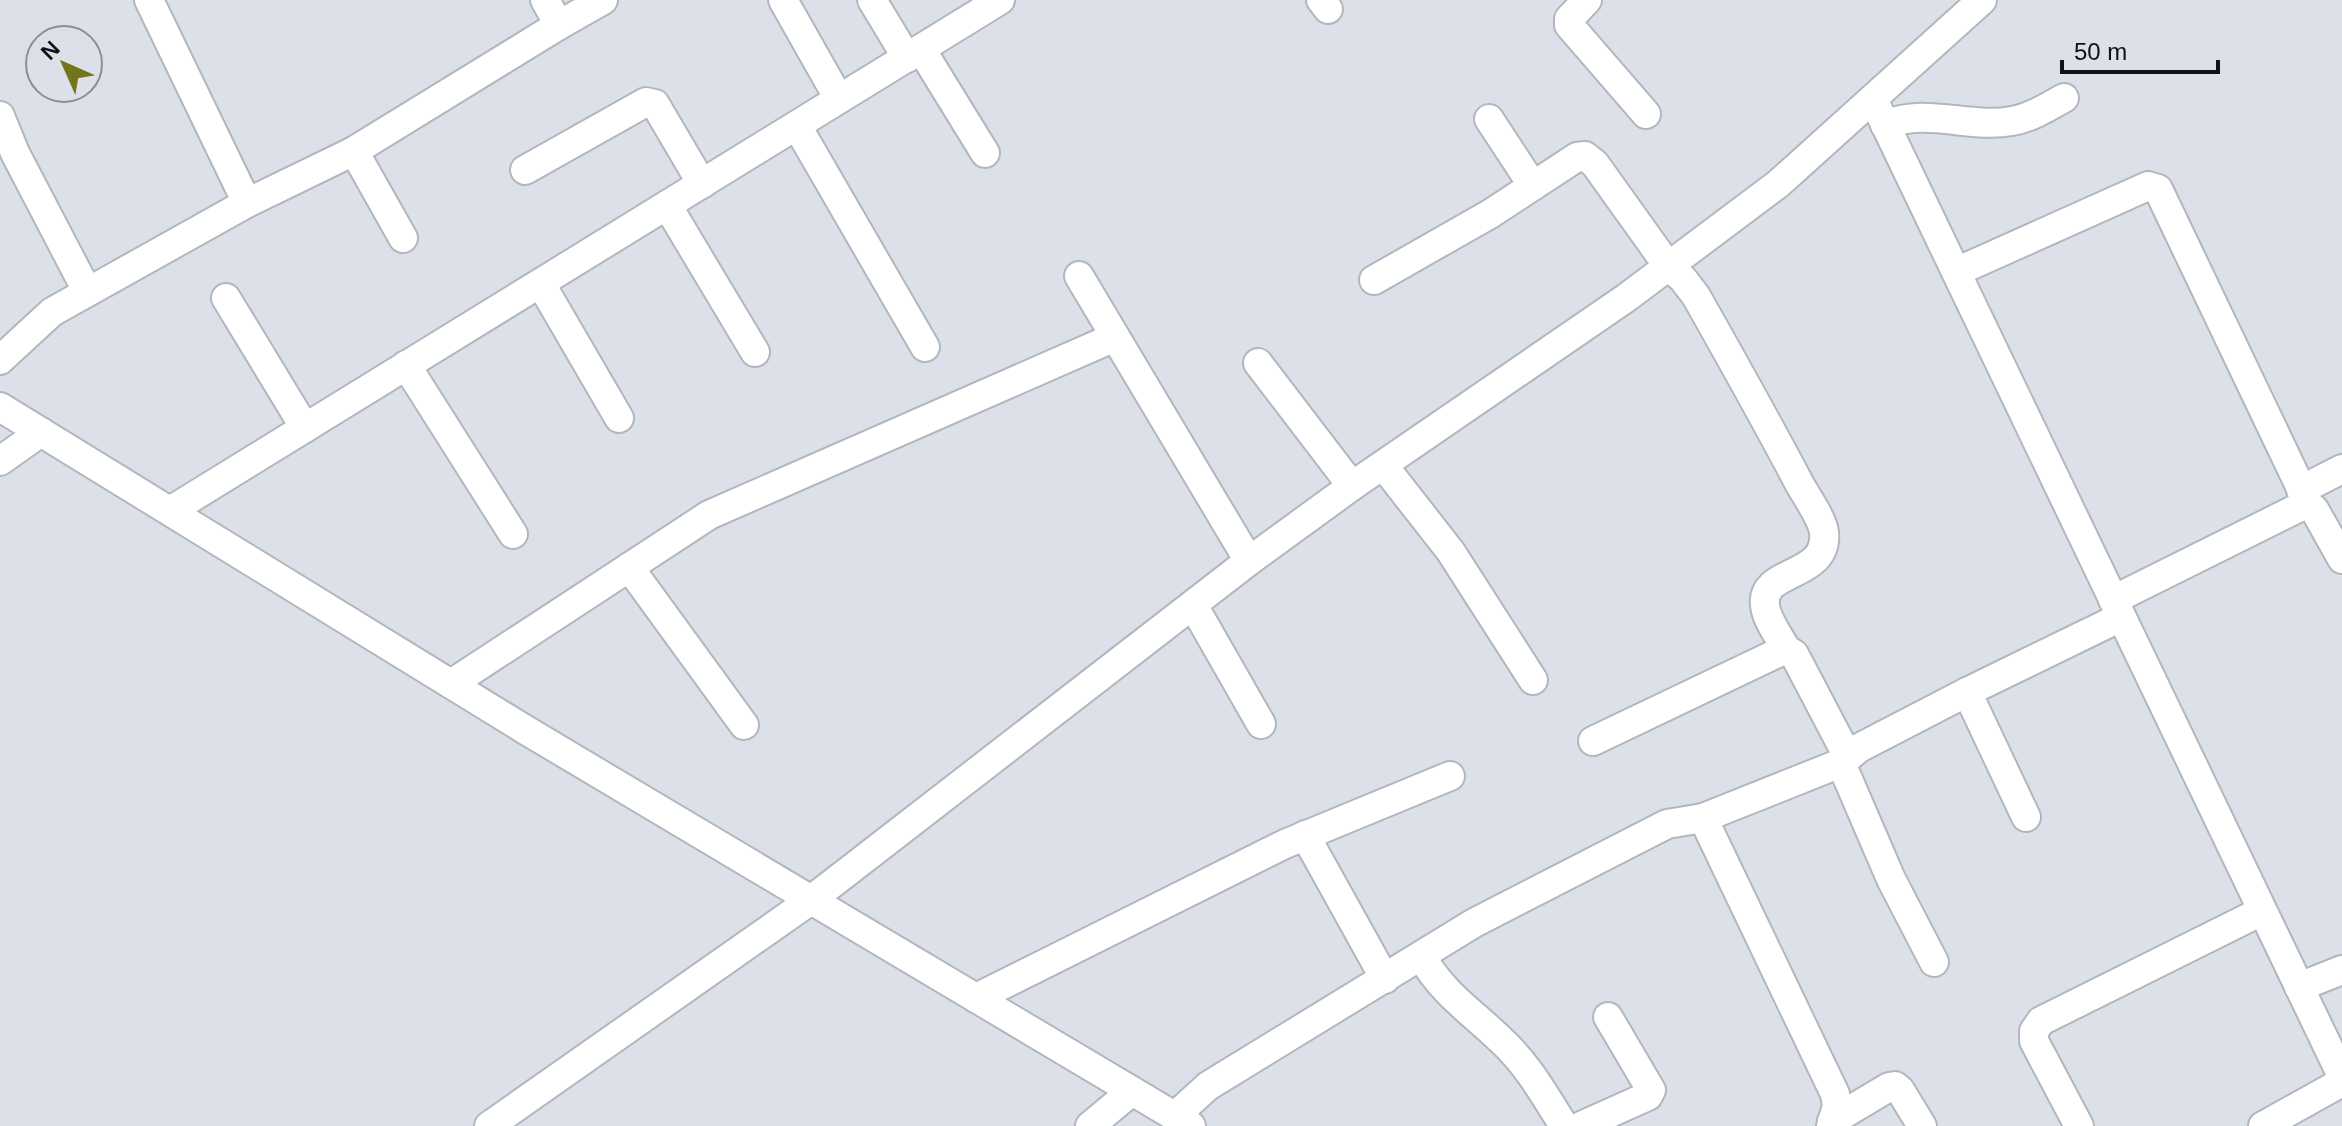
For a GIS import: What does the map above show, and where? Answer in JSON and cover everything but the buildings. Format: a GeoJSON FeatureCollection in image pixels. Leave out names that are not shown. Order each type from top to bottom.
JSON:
{"type":"FeatureCollection","features":[{"type":"Feature","properties":{"kind":"street"},"geometry":{"type":"LineString","coordinates":[[149,0],[247,203]]}},
{"type":"Feature","properties":{"kind":"street"},"geometry":{"type":"LineString","coordinates":[[545,0],[559,25]]}},
{"type":"Feature","properties":{"kind":"street"},"geometry":{"type":"LineString","coordinates":[[0,360],[52,312],[87,291],[247,203],[354,151],[603,0]]}},
{"type":"Feature","properties":{"kind":"street"},"geometry":{"type":"LineString","coordinates":[[783,0],[839,99]]}},
{"type":"Feature","properties":{"kind":"street"},"geometry":{"type":"LineString","coordinates":[[872,0],[985,153]]}},
{"type":"Feature","properties":{"kind":"street"},"geometry":{"type":"LineString","coordinates":[[1587,0],[1569,19],[1569,25],[1646,114]]}},
{"type":"Feature","properties":{"kind":"street"},"geometry":{"type":"LineString","coordinates":[[489,1126],[811,900],[1249,561],[1352,486],[1626,298],[1879,112],[1982,0]]}},
{"type":"Feature","properties":{"kind":"street"},"geometry":{"type":"LineString","coordinates":[[170,511],[914,54],[984,4]]}},
{"type":"Feature","properties":{"kind":"street"},"geometry":{"type":"LineString","coordinates":[[1879,112],[1997,123],[2028,117],[2064,98]]}},
{"type":"Feature","properties":{"kind":"street"},"geometry":{"type":"LineString","coordinates":[[525,170],[650,102],[655,104],[702,184]]}},
{"type":"Feature","properties":{"kind":"street"},"geometry":{"type":"LineString","coordinates":[[1879,112],[2342,1076]]}},
{"type":"Feature","properties":{"kind":"street"},"geometry":{"type":"LineString","coordinates":[[0,116],[15,153],[87,291]]}},
{"type":"Feature","properties":{"kind":"street"},"geometry":{"type":"LineString","coordinates":[[1489,119],[1533,186]]}},
{"type":"Feature","properties":{"kind":"street"},"geometry":{"type":"LineString","coordinates":[[797,126],[925,347]]}},
{"type":"Feature","properties":{"kind":"street"},"geometry":{"type":"LineString","coordinates":[[354,151],[403,238]]}},
{"type":"Feature","properties":{"kind":"street"},"geometry":{"type":"LineString","coordinates":[[1374,280],[1490,214],[1577,157],[1585,156],[1595,164],[1668,266],[1696,296],[1824,529],[1823,549],[1814,563],[1770,587],[1765,596],[1765,608],[1786,649],[1794,654],[1845,760],[1891,879],[1934,962]]}},
{"type":"Feature","properties":{"kind":"street"},"geometry":{"type":"LineString","coordinates":[[1956,272],[2154,186],[2305,498],[2342,559]]}},
{"type":"Feature","properties":{"kind":"street"},"geometry":{"type":"LineString","coordinates":[[667,205],[755,352]]}},
{"type":"Feature","properties":{"kind":"street"},"geometry":{"type":"LineString","coordinates":[[1079,276],[1249,561]]}},
{"type":"Feature","properties":{"kind":"street"},"geometry":{"type":"LineString","coordinates":[[541,284],[619,418]]}},
{"type":"Feature","properties":{"kind":"street"},"geometry":{"type":"LineString","coordinates":[[226,298],[305,428]]}},
{"type":"Feature","properties":{"kind":"street"},"geometry":{"type":"LineString","coordinates":[[451,684],[709,515],[1115,337]]}},
{"type":"Feature","properties":{"kind":"street"},"geometry":{"type":"LineString","coordinates":[[1258,363],[1352,486]]}},
{"type":"Feature","properties":{"kind":"street"},"geometry":{"type":"LineString","coordinates":[[406,365],[513,534]]}},
{"type":"Feature","properties":{"kind":"street"},"geometry":{"type":"LineString","coordinates":[[0,407],[451,684],[1184,1123],[1208,1086],[1474,923],[1667,824],[1703,818],[1845,760],[1859,748],[1967,692],[2304,505],[2305,498],[2342,469]]}},
{"type":"Feature","properties":{"kind":"street"},"geometry":{"type":"LineString","coordinates":[[0,461],[41,432]]}},
{"type":"Feature","properties":{"kind":"street"},"geometry":{"type":"LineString","coordinates":[[1383,465],[1451,552],[1533,680]]}},
{"type":"Feature","properties":{"kind":"street"},"geometry":{"type":"LineString","coordinates":[[629,567],[744,725]]}},
{"type":"Feature","properties":{"kind":"street"},"geometry":{"type":"LineString","coordinates":[[1193,605],[1261,724]]}},
{"type":"Feature","properties":{"kind":"street"},"geometry":{"type":"LineString","coordinates":[[1593,741],[1786,649]]}},
{"type":"Feature","properties":{"kind":"street"},"geometry":{"type":"LineString","coordinates":[[1967,692],[2026,817]]}},
{"type":"Feature","properties":{"kind":"street"},"geometry":{"type":"LineString","coordinates":[[976,998],[1305,835],[1450,776]]}},
{"type":"Feature","properties":{"kind":"street"},"geometry":{"type":"LineString","coordinates":[[1703,818],[1835,1094],[1837,1106],[1831,1124]]}},
{"type":"Feature","properties":{"kind":"street"},"geometry":{"type":"LineString","coordinates":[[1305,835],[1385,979]]}},
{"type":"Feature","properties":{"kind":"street"},"geometry":{"type":"LineString","coordinates":[[2079,1126],[2034,1041],[2034,1031],[2041,1021],[2262,911]]}},
{"type":"Feature","properties":{"kind":"street"},"geometry":{"type":"LineString","coordinates":[[1421,956],[1434,978],[1521,1062],[1564,1126]]}},
{"type":"Feature","properties":{"kind":"street"},"geometry":{"type":"LineString","coordinates":[[2299,987],[2342,970]]}},
{"type":"Feature","properties":{"kind":"street"},"geometry":{"type":"LineString","coordinates":[[1581,1126],[1648,1096],[1651,1090],[1608,1017]]}},
{"type":"Feature","properties":{"kind":"street"},"geometry":{"type":"LineString","coordinates":[[2263,1126],[2342,1082]]}},
{"type":"Feature","properties":{"kind":"street"},"geometry":{"type":"LineString","coordinates":[[1831,1124],[1895,1086],[1922,1126]]}},
{"type":"Feature","properties":{"kind":"street"},"geometry":{"type":"LineString","coordinates":[[1090,1126],[1132,1091]]}}]}
